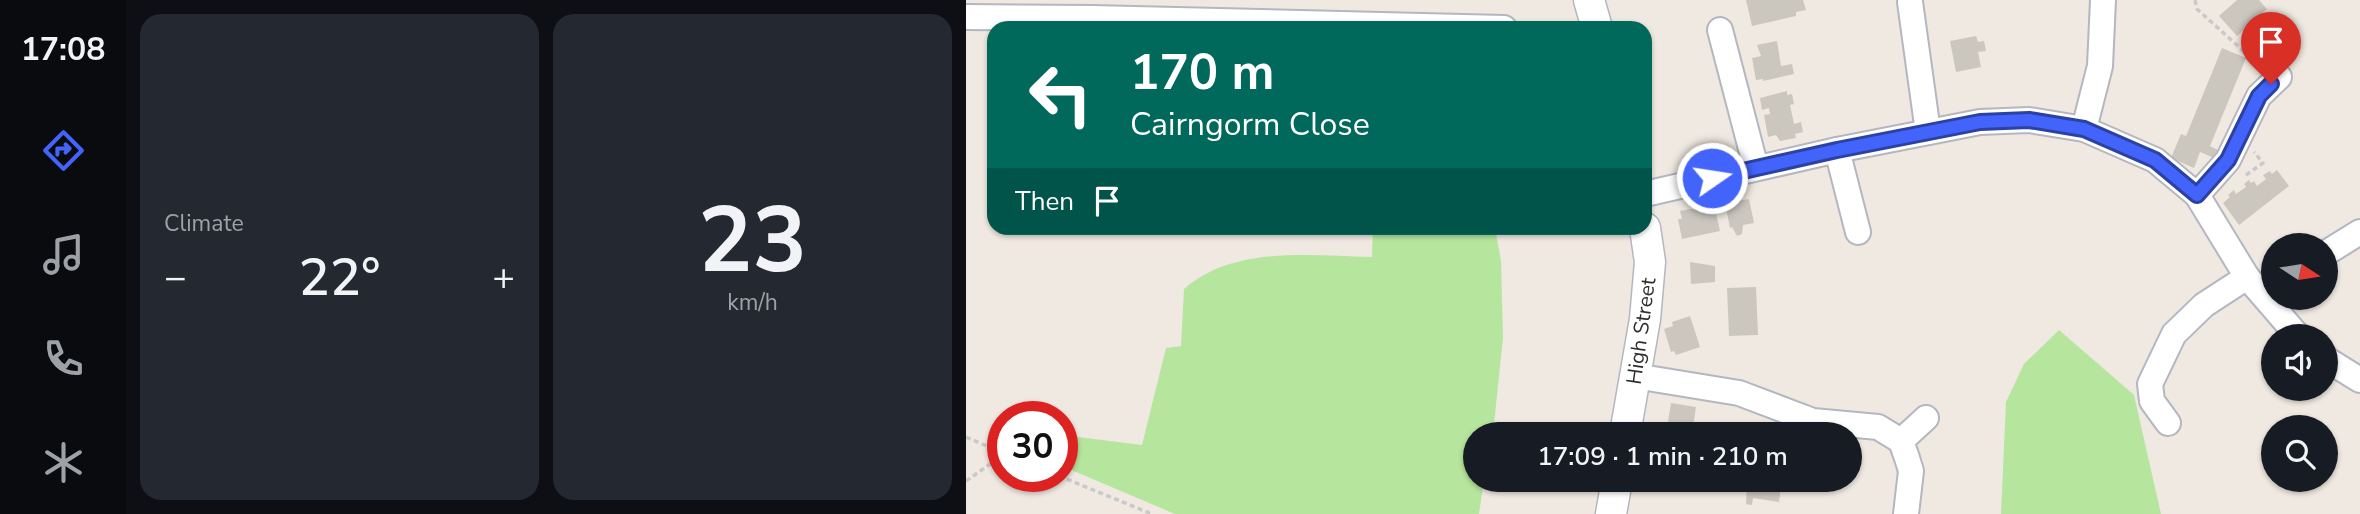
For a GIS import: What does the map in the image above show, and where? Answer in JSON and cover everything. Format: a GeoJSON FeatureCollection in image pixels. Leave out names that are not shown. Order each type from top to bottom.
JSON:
{"type":"FeatureCollection","features":[{"type":"Feature","properties":{"kind":"street"},"geometry":{"type":"LineString","coordinates":[[1590,0],[1595,21]]}},
{"type":"Feature","properties":{"kind":"street"},"geometry":{"type":"LineString","coordinates":[[2084,129],[2100,66],[2103,0]]}},
{"type":"Feature","properties":{"kind":"street"},"geometry":{"type":"LineString","coordinates":[[1910,2],[1928,132]]}},
{"type":"Feature","properties":{"kind":"street"},"geometry":{"type":"LineString","coordinates":[[966,17],[1092,9],[1352,21]]}},
{"type":"Feature","properties":{"kind":"street"},"geometry":{"type":"LineString","coordinates":[[1720,30],[1756,168]]}},
{"type":"Feature","properties":{"kind":"street"},"geometry":{"type":"LineString","coordinates":[[2197,195],[2228,160],[2259,96],[2275,80]]}},
{"type":"Feature","properties":{"kind":"street"},"geometry":{"type":"LineString","coordinates":[[1652,192],[1837,150],[1980,122],[2029,120],[2084,129],[2155,160],[2197,195],[2247,277],[2261,289]]}},
{"type":"Feature","properties":{"kind":"street"},"geometry":{"type":"LineString","coordinates":[[1837,150],[1858,232]]}},
{"type":"Feature","properties":{"kind":"street"},"geometry":{"type":"LineString","coordinates":[[2338,246],[2360,232]]}},
{"type":"Feature","properties":{"kind":"street","name":"High Street"},"geometry":{"type":"LineString","coordinates":[[1627,422],[1645,319],[1650,262],[1646,235]]}},
{"type":"Feature","properties":{"kind":"street"},"geometry":{"type":"LineString","coordinates":[[2168,423],[2152,401],[2150,384],[2174,334],[2204,305],[2247,277]]}},
{"type":"Feature","properties":{"kind":"street"},"geometry":{"type":"LineString","coordinates":[[2338,366],[2360,380]]}},
{"type":"Feature","properties":{"kind":"street"},"geometry":{"type":"LineString","coordinates":[[1635,376],[1739,393],[1813,421],[1878,427],[1901,442],[1911,471],[1906,514]]}},
{"type":"Feature","properties":{"kind":"street"},"geometry":{"type":"LineString","coordinates":[[1901,442],[1926,418]]}},
{"type":"Feature","properties":{"kind":"street"},"geometry":{"type":"LineString","coordinates":[[1611,514],[1615,492]]}},
{"type":"Feature","properties":{"kind":"path"},"geometry":{"type":"LineString","coordinates":[[2195,0],[2197,9],[2275,80]]}},
{"type":"Feature","properties":{"kind":"path"},"geometry":{"type":"LineString","coordinates":[[966,437],[987,447]]}},
{"type":"Feature","properties":{"kind":"path"},"geometry":{"type":"LineString","coordinates":[[966,481],[987,466]]}},
{"type":"Feature","properties":{"kind":"path"},"geometry":{"type":"LineString","coordinates":[[1078,484],[1152,514]]}},
{"type":"Feature","properties":{"kind":"green space"},"geometry":{"type":"Polygon","coordinates":[[[1373,235],[1496,235],[1501,261],[1503,337],[1494,422],[1463,422],[1463,492],[1482,492],[1479,514],[1175,514],[1078,473],[1078,437],[1142,445],[1166,348],[1181,346],[1184,289],[1204,275],[1226,265],[1249,259],[1299,255],[1372,257],[1373,235]]]}},
{"type":"Feature","properties":{"kind":"green space"},"geometry":{"type":"Polygon","coordinates":[[[2059,330],[2134,395],[2161,514],[2001,514],[2006,402],[2024,364],[2059,330]]]}},
{"type":"Feature","properties":{"kind":"building"},"geometry":{"type":"Polygon","coordinates":[[[1746,0],[1803,0],[1806,10],[1796,12],[1796,16],[1752,26],[1746,0]]]}},
{"type":"Feature","properties":{"kind":"building"},"geometry":{"type":"Polygon","coordinates":[[[2237,0],[2259,0],[2267,9],[2237,36],[2219,16],[2237,0]]]}},
{"type":"Feature","properties":{"kind":"building"},"geometry":{"type":"Polygon","coordinates":[[[1976,36],[1978,42],[1984,41],[1986,51],[1978,52],[1981,67],[1956,72],[1950,41],[1976,36]]]}},
{"type":"Feature","properties":{"kind":"building"},"geometry":{"type":"Polygon","coordinates":[[[1777,41],[1781,66],[1792,64],[1794,74],[1756,80],[1752,58],[1761,56],[1757,45],[1777,41]]]}},
{"type":"Feature","properties":{"kind":"building"},"geometry":{"type":"Polygon","coordinates":[[[2222,48],[2246,58],[2210,146],[2218,150],[2214,158],[2200,152],[2194,168],[2171,158],[2181,134],[2186,136],[2222,48]]]}},
{"type":"Feature","properties":{"kind":"building"},"geometry":{"type":"Polygon","coordinates":[[[1787,91],[1787,95],[1792,94],[1794,104],[1790,105],[1794,124],[1801,122],[1803,132],[1795,134],[1796,138],[1780,141],[1776,135],[1768,137],[1764,115],[1770,114],[1769,108],[1762,110],[1760,98],[1787,91]]]}},
{"type":"Feature","properties":{"kind":"building"},"geometry":{"type":"Polygon","coordinates":[[[2277,170],[2289,186],[2239,225],[2223,203],[2230,197],[2228,195],[2234,190],[2236,194],[2246,187],[2244,184],[2249,180],[2251,183],[2254,181],[2257,186],[2266,179],[2263,175],[2277,170]]]}},
{"type":"Feature","properties":{"kind":"building"},"geometry":{"type":"Polygon","coordinates":[[[1749,199],[1754,223],[1743,225],[1742,234],[1737,236],[1732,227],[1730,228],[1725,203],[1749,199]]]}},
{"type":"Feature","properties":{"kind":"building"},"geometry":{"type":"Polygon","coordinates":[[[1711,205],[1713,214],[1716,213],[1720,231],[1682,239],[1678,219],[1682,219],[1680,211],[1711,205]]]}},
{"type":"Feature","properties":{"kind":"building"},"geometry":{"type":"Polygon","coordinates":[[[1690,262],[1715,266],[1715,282],[1691,284],[1690,262]]]}},
{"type":"Feature","properties":{"kind":"building"},"geometry":{"type":"Polygon","coordinates":[[[1756,287],[1758,335],[1729,336],[1727,288],[1756,287]]]}},
{"type":"Feature","properties":{"kind":"building"},"geometry":{"type":"Polygon","coordinates":[[[1690,316],[1700,347],[1676,355],[1674,351],[1671,352],[1664,329],[1673,326],[1672,322],[1690,316]]]}},
{"type":"Feature","properties":{"kind":"building"},"geometry":{"type":"Polygon","coordinates":[[[1671,403],[1696,407],[1694,422],[1668,422],[1671,403]]]}},
{"type":"Feature","properties":{"kind":"building"},"geometry":{"type":"Polygon","coordinates":[[[1746,492],[1780,492],[1779,502],[1753,498],[1752,505],[1746,504],[1746,492]]]}},
{"type":"Feature","properties":{"kind":"route"},"geometry":{"type":"LineString","coordinates":[[1712,178],[1980,122],[2029,120],[2084,129],[2155,160],[2197,195],[2228,160],[2259,96],[2271,84]]}}]}
